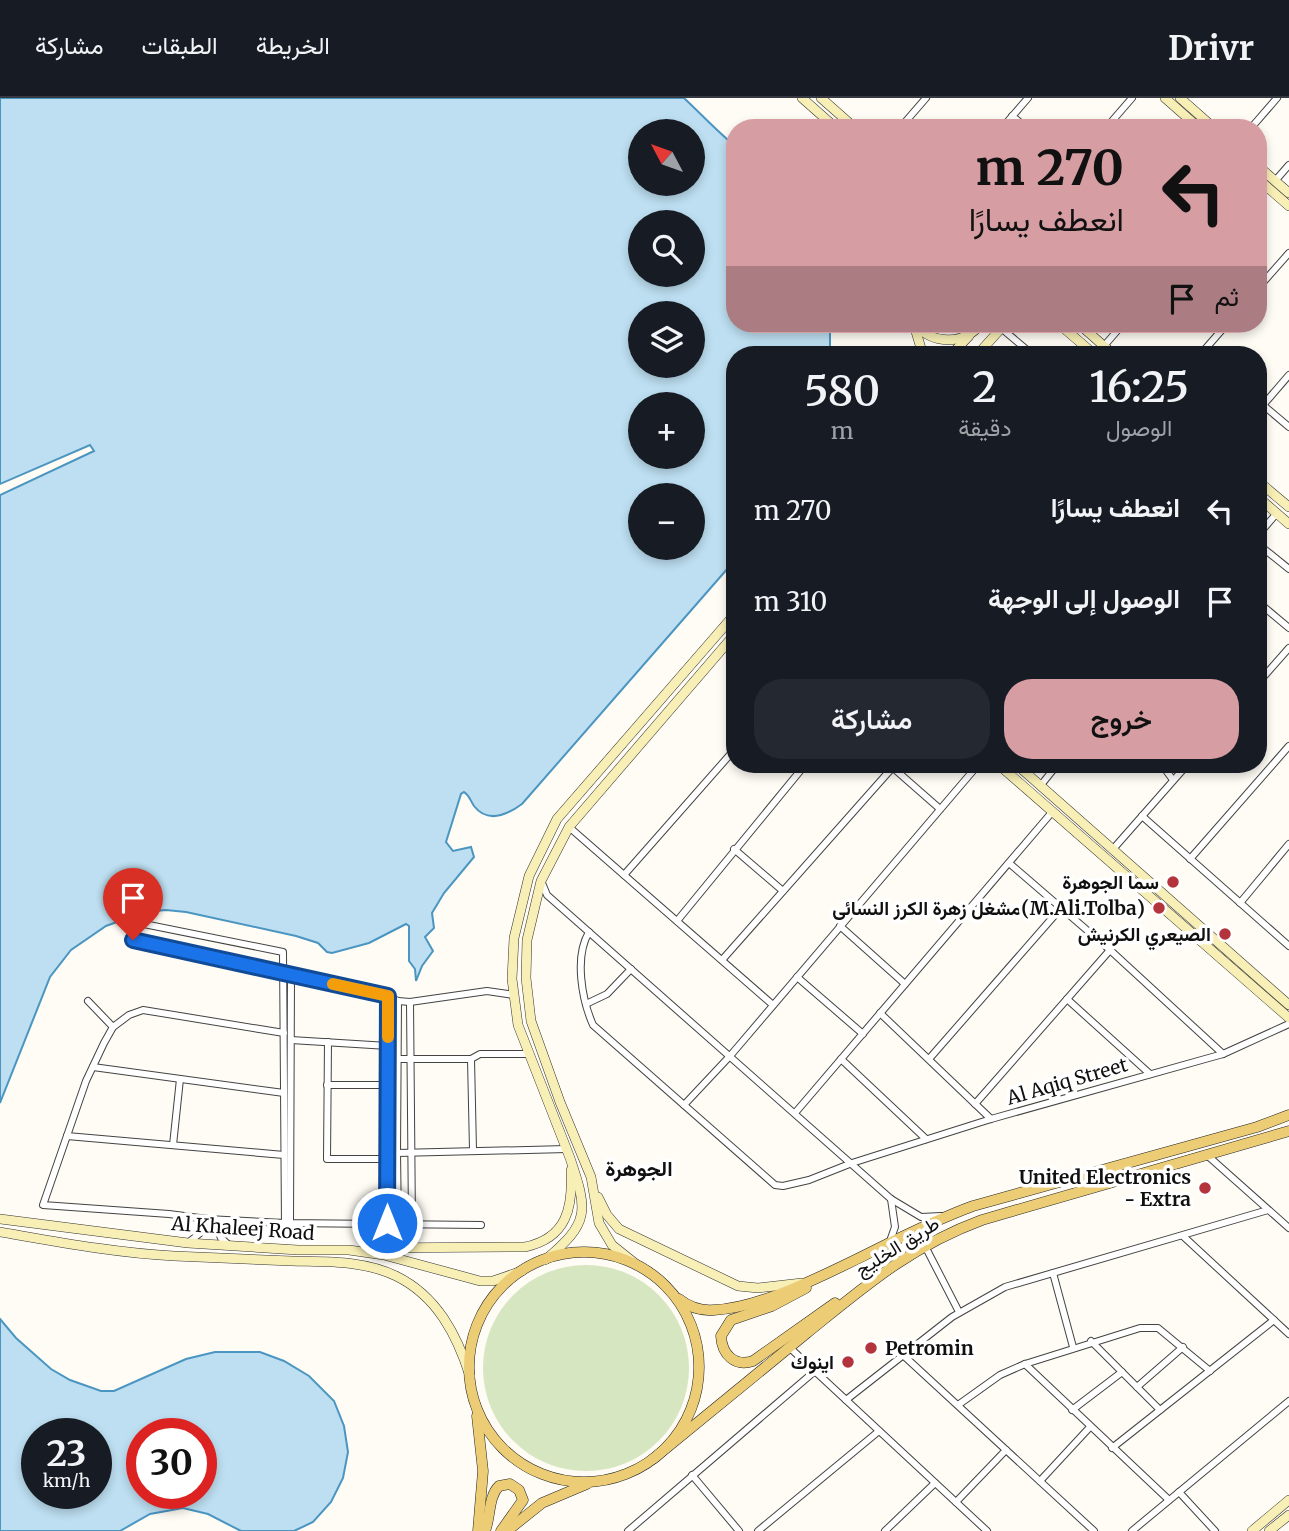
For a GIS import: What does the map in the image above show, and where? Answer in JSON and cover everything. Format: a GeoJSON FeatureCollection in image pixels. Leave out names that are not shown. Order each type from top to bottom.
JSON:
{"type":"FeatureCollection","features":[{"type":"Feature","properties":{"kind":"main road","name":"طريق الخليج"},"geometry":{"type":"LineString","coordinates":[[670,1291],[687,1305],[700,1309],[717,1310],[758,1301],[810,1281],[973,1206],[1257,1127],[1289,1115]]}},
{"type":"Feature","properties":{"kind":"main road","name":"طريق الخليج"},"geometry":{"type":"LineString","coordinates":[[653,1459],[870,1281],[954,1231],[982,1220],[1286,1132]]}},
{"type":"Feature","properties":{"kind":"main road"},"geometry":{"type":"LineString","coordinates":[[478,1531],[483,1471],[470,1376],[472,1346],[482,1316],[499,1291],[522,1271],[545,1260],[568,1254],[591,1253],[607,1255],[637,1265],[670,1291],[688,1317],[693,1332],[697,1347],[698,1379],[685,1422],[675,1437],[653,1459],[622,1476],[568,1490],[548,1499],[528,1511],[507,1531]]}},
{"type":"Feature","properties":{"kind":"main road"},"geometry":{"type":"LineString","coordinates":[[849,1263],[789,1298],[731,1320],[721,1336],[725,1354],[736,1362],[754,1361],[819,1313],[870,1281]]}},
{"type":"Feature","properties":{"kind":"main road"},"geometry":{"type":"LineString","coordinates":[[475,1405],[494,1438],[519,1462],[540,1474],[563,1480],[606,1480]]}},
{"type":"Feature","properties":{"kind":"main road"},"geometry":{"type":"LineString","coordinates":[[485,1531],[493,1494],[499,1486],[510,1484],[519,1490],[523,1500],[501,1531]]}},
{"type":"Feature","properties":{"kind":"street"},"geometry":{"type":"LineString","coordinates":[[802,98],[826,119]]}},
{"type":"Feature","properties":{"kind":"street"},"geometry":{"type":"LineString","coordinates":[[821,98],[845,119]]}},
{"type":"Feature","properties":{"kind":"street"},"geometry":{"type":"LineString","coordinates":[[908,119],[926,98]]}},
{"type":"Feature","properties":{"kind":"street"},"geometry":{"type":"LineString","coordinates":[[1010,119],[1028,98]]}},
{"type":"Feature","properties":{"kind":"street"},"geometry":{"type":"LineString","coordinates":[[1114,119],[1132,98]]}},
{"type":"Feature","properties":{"kind":"street"},"geometry":{"type":"LineString","coordinates":[[1165,98],[1189,119]]}},
{"type":"Feature","properties":{"kind":"street"},"geometry":{"type":"LineString","coordinates":[[1180,98],[1204,119]]}},
{"type":"Feature","properties":{"kind":"street"},"geometry":{"type":"LineString","coordinates":[[1259,119],[1275,101],[1266,98]]}},
{"type":"Feature","properties":{"kind":"street"},"geometry":{"type":"LineString","coordinates":[[1012,116],[1016,119]]}},
{"type":"Feature","properties":{"kind":"street"},"geometry":{"type":"LineString","coordinates":[[1275,181],[1289,165]]}},
{"type":"Feature","properties":{"kind":"street"},"geometry":{"type":"LineString","coordinates":[[1267,174],[1289,193]]}},
{"type":"Feature","properties":{"kind":"street"},"geometry":{"type":"LineString","coordinates":[[1267,187],[1289,206]]}},
{"type":"Feature","properties":{"kind":"street"},"geometry":{"type":"LineString","coordinates":[[1267,278],[1289,253]]}},
{"type":"Feature","properties":{"kind":"street"},"geometry":{"type":"LineString","coordinates":[[926,333],[946,340],[959,339],[972,333]]}},
{"type":"Feature","properties":{"kind":"street"},"geometry":{"type":"LineString","coordinates":[[960,346],[972,333]]}},
{"type":"Feature","properties":{"kind":"street"},"geometry":{"type":"LineString","coordinates":[[1010,333],[1024,346]]}},
{"type":"Feature","properties":{"kind":"street"},"geometry":{"type":"LineString","coordinates":[[1089,333],[1104,346],[1115,333]]}},
{"type":"Feature","properties":{"kind":"street"},"geometry":{"type":"LineString","coordinates":[[1267,401],[1289,376]]}},
{"type":"Feature","properties":{"kind":"street"},"geometry":{"type":"LineString","coordinates":[[1267,412],[1289,427]]}},
{"type":"Feature","properties":{"kind":"street"},"geometry":{"type":"LineString","coordinates":[[1267,489],[1289,507]]}},
{"type":"Feature","properties":{"kind":"street"},"geometry":{"type":"LineString","coordinates":[[1267,505],[1289,524]]}},
{"type":"Feature","properties":{"kind":"street"},"geometry":{"type":"LineString","coordinates":[[1267,525],[1277,513]]}},
{"type":"Feature","properties":{"kind":"street"},"geometry":{"type":"LineString","coordinates":[[1267,551],[1289,569]]}},
{"type":"Feature","properties":{"kind":"street"},"geometry":{"type":"LineString","coordinates":[[1267,610],[1289,628]]}},
{"type":"Feature","properties":{"kind":"street"},"geometry":{"type":"LineString","coordinates":[[545,1260],[573,1234],[581,1216],[580,1194],[568,1153],[518,1025],[512,979],[513,938],[521,904],[529,876],[557,819],[726,624]]}},
{"type":"Feature","properties":{"kind":"street"},"geometry":{"type":"LineString","coordinates":[[726,644],[569,827],[541,881],[527,940],[526,978],[531,1021],[593,1187],[607,1215],[620,1229],[738,1286],[758,1289],[810,1281]]}},
{"type":"Feature","properties":{"kind":"street"},"geometry":{"type":"LineString","coordinates":[[1267,673],[1289,648]]}},
{"type":"Feature","properties":{"kind":"street"},"geometry":{"type":"LineString","coordinates":[[1267,771],[1289,746]]}},
{"type":"Feature","properties":{"kind":"street"},"geometry":{"type":"LineString","coordinates":[[624,875],[726,759]]}},
{"type":"Feature","properties":{"kind":"street"},"geometry":{"type":"LineString","coordinates":[[677,921],[798,773]]}},
{"type":"Feature","properties":{"kind":"street"},"geometry":{"type":"LineString","coordinates":[[722,960],[885,773]]}},
{"type":"Feature","properties":{"kind":"street"},"geometry":{"type":"LineString","coordinates":[[899,773],[940,809]]}},
{"type":"Feature","properties":{"kind":"street"},"geometry":{"type":"LineString","coordinates":[[589,932],[582,953],[586,1004],[593,1025],[684,1105],[730,1056],[971,773]]}},
{"type":"Feature","properties":{"kind":"street"},"geometry":{"type":"LineString","coordinates":[[1008,773],[1289,1018]]}},
{"type":"Feature","properties":{"kind":"street"},"geometry":{"type":"LineString","coordinates":[[1027,773],[1289,1005]]}},
{"type":"Feature","properties":{"kind":"street"},"geometry":{"type":"LineString","coordinates":[[1041,785],[1051,773]]}},
{"type":"Feature","properties":{"kind":"street"},"geometry":{"type":"LineString","coordinates":[[1168,773],[1173,780]]}},
{"type":"Feature","properties":{"kind":"street"},"geometry":{"type":"LineString","coordinates":[[1114,848],[1180,773]]}},
{"type":"Feature","properties":{"kind":"street"},"geometry":{"type":"LineString","coordinates":[[1190,859],[1265,773]]}},
{"type":"Feature","properties":{"kind":"street"},"geometry":{"type":"LineString","coordinates":[[795,1113],[1053,811]]}},
{"type":"Feature","properties":{"kind":"street"},"geometry":{"type":"LineString","coordinates":[[1142,816],[1288,943]]}},
{"type":"Feature","properties":{"kind":"street"},"geometry":{"type":"LineString","coordinates":[[569,827],[773,1005]]}},
{"type":"Feature","properties":{"kind":"street"},"geometry":{"type":"LineString","coordinates":[[1240,902],[1289,844]]}},
{"type":"Feature","properties":{"kind":"street"},"geometry":{"type":"LineString","coordinates":[[734,849],[783,891]]}},
{"type":"Feature","properties":{"kind":"street"},"geometry":{"type":"LineString","coordinates":[[1009,863],[1110,950],[1223,1054]]}},
{"type":"Feature","properties":{"kind":"street"},"geometry":{"type":"LineString","coordinates":[[541,881],[547,895],[891,1199],[921,1217],[947,1216]]}},
{"type":"Feature","properties":{"kind":"street"},"geometry":{"type":"LineString","coordinates":[[929,1059],[1061,908]]}},
{"type":"Feature","properties":{"kind":"street"},"geometry":{"type":"LineString","coordinates":[[287,1223],[284,1155],[284,1033],[283,973],[283,952],[134,922],[133,940],[283,973],[291,975],[388,996],[398,1002],[486,991],[514,995]]}},
{"type":"Feature","properties":{"kind":"street"},"geometry":{"type":"LineString","coordinates":[[840,926],[905,984]]}},
{"type":"Feature","properties":{"kind":"street"},"geometry":{"type":"LineString","coordinates":[[975,1104],[1110,950]]}},
{"type":"Feature","properties":{"kind":"street"},"geometry":{"type":"LineString","coordinates":[[586,1004],[607,994],[631,969]]}},
{"type":"Feature","properties":{"kind":"street"},"geometry":{"type":"LineString","coordinates":[[287,1223],[291,975]]}},
{"type":"Feature","properties":{"kind":"street"},"geometry":{"type":"LineString","coordinates":[[797,977],[863,1034]]}},
{"type":"Feature","properties":{"kind":"street"},"geometry":{"type":"LineString","coordinates":[[387,1223],[388,996]]}},
{"type":"Feature","properties":{"kind":"street"},"geometry":{"type":"LineString","coordinates":[[1067,999],[1150,1074]]}},
{"type":"Feature","properties":{"kind":"street"},"geometry":{"type":"LineString","coordinates":[[88,1001],[113,1027]]}},
{"type":"Feature","properties":{"kind":"street"},"geometry":{"type":"LineString","coordinates":[[398,1002],[398,1224]]}},
{"type":"Feature","properties":{"kind":"street"},"geometry":{"type":"LineString","coordinates":[[411,1002],[412,1224]]}},
{"type":"Feature","properties":{"kind":"street"},"geometry":{"type":"LineString","coordinates":[[284,1033],[143,1010],[129,1015],[113,1027],[93,1067],[43,1205],[287,1223],[481,1225]]}},
{"type":"Feature","properties":{"kind":"street"},"geometry":{"type":"LineString","coordinates":[[880,1013],[991,1119]]}},
{"type":"Feature","properties":{"kind":"street","name":"Al Aqiq Street"},"geometry":{"type":"LineString","coordinates":[[684,1105],[775,1185],[783,1186],[809,1180],[852,1163],[991,1119],[1223,1054],[1289,1024]]}},
{"type":"Feature","properties":{"kind":"street"},"geometry":{"type":"LineString","coordinates":[[291,1040],[388,1045]]}},
{"type":"Feature","properties":{"kind":"street"},"geometry":{"type":"LineString","coordinates":[[328,1042],[327,1159],[387,1159]]}},
{"type":"Feature","properties":{"kind":"street"},"geometry":{"type":"LineString","coordinates":[[398,1059],[471,1059],[480,1054],[528,1054]]}},
{"type":"Feature","properties":{"kind":"street"},"geometry":{"type":"LineString","coordinates":[[471,1059],[473,1150]]}},
{"type":"Feature","properties":{"kind":"street"},"geometry":{"type":"LineString","coordinates":[[841,1059],[926,1139]]}},
{"type":"Feature","properties":{"kind":"street"},"geometry":{"type":"LineString","coordinates":[[93,1067],[284,1093]]}},
{"type":"Feature","properties":{"kind":"street"},"geometry":{"type":"LineString","coordinates":[[173,1145],[180,1079]]}},
{"type":"Feature","properties":{"kind":"street"},"geometry":{"type":"LineString","coordinates":[[327,1085],[388,1085]]}},
{"type":"Feature","properties":{"kind":"street"},"geometry":{"type":"LineString","coordinates":[[545,1097],[556,1107],[560,1102]]}},
{"type":"Feature","properties":{"kind":"street"},"geometry":{"type":"LineString","coordinates":[[67,1136],[284,1155]]}},
{"type":"Feature","properties":{"kind":"street"},"geometry":{"type":"LineString","coordinates":[[397,1153],[473,1150],[568,1153]]}},
{"type":"Feature","properties":{"kind":"street"},"geometry":{"type":"LineString","coordinates":[[349,1250],[380,1247],[525,1247],[540,1243],[560,1227],[569,1211],[572,1192],[568,1153]]}},
{"type":"Feature","properties":{"kind":"street"},"geometry":{"type":"LineString","coordinates":[[1208,1156],[1289,1228]]}},
{"type":"Feature","properties":{"kind":"street"},"geometry":{"type":"LineString","coordinates":[[593,1187],[602,1232],[612,1245],[637,1265]]}},
{"type":"Feature","properties":{"kind":"street"},"geometry":{"type":"LineString","coordinates":[[888,1244],[895,1227],[891,1199]]}},
{"type":"Feature","properties":{"kind":"street"},"geometry":{"type":"LineString","coordinates":[[894,1215],[908,1209]]}},
{"type":"Feature","properties":{"kind":"street"},"geometry":{"type":"LineString","coordinates":[[846,1400],[959,1312],[1005,1287],[1268,1210]]}},
{"type":"Feature","properties":{"kind":"street","name":"Al Khaleej Road"},"geometry":{"type":"LineString","coordinates":[[0,1219],[232,1247],[349,1250],[384,1255],[480,1281],[493,1281],[522,1271]]}},
{"type":"Feature","properties":{"kind":"street"},"geometry":{"type":"LineString","coordinates":[[188,1243],[210,1219]]}},
{"type":"Feature","properties":{"kind":"street"},"geometry":{"type":"LineString","coordinates":[[210,1219],[221,1238],[232,1247]]}},
{"type":"Feature","properties":{"kind":"street"},"geometry":{"type":"LineString","coordinates":[[0,1232],[164,1255],[352,1263],[376,1268],[408,1283],[436,1307],[455,1336],[470,1376]]}},
{"type":"Feature","properties":{"kind":"street"},"geometry":{"type":"LineString","coordinates":[[1183,1236],[1289,1334]]}},
{"type":"Feature","properties":{"kind":"street"},"geometry":{"type":"LineString","coordinates":[[925,1246],[959,1312]]}},
{"type":"Feature","properties":{"kind":"street"},"geometry":{"type":"LineString","coordinates":[[1053,1273],[1073,1347]]}},
{"type":"Feature","properties":{"kind":"street"},"geometry":{"type":"LineString","coordinates":[[1112,1448],[1273,1320]]}},
{"type":"Feature","properties":{"kind":"street"},"geometry":{"type":"LineString","coordinates":[[958,1405],[1000,1375],[1025,1364],[1091,1341],[1140,1328],[1158,1328],[1210,1371]]}},
{"type":"Feature","properties":{"kind":"street"},"geometry":{"type":"LineString","coordinates":[[1091,1341],[1160,1410]]}},
{"type":"Feature","properties":{"kind":"street"},"geometry":{"type":"LineString","coordinates":[[789,1347],[987,1531]]}},
{"type":"Feature","properties":{"kind":"street"},"geometry":{"type":"LineString","coordinates":[[1137,1387],[1183,1347]]}},
{"type":"Feature","properties":{"kind":"street"},"geometry":{"type":"LineString","coordinates":[[903,1355],[1094,1531]]}},
{"type":"Feature","properties":{"kind":"street"},"geometry":{"type":"LineString","coordinates":[[1025,1364],[1169,1500]]}},
{"type":"Feature","properties":{"kind":"street"},"geometry":{"type":"LineString","coordinates":[[628,1531],[815,1371]]}},
{"type":"Feature","properties":{"kind":"street"},"geometry":{"type":"LineString","coordinates":[[1072,1410],[1122,1372]]}},
{"type":"Feature","properties":{"kind":"street"},"geometry":{"type":"LineString","coordinates":[[1132,1531],[1289,1401]]}},
{"type":"Feature","properties":{"kind":"street"},"geometry":{"type":"LineString","coordinates":[[1040,1481],[1090,1427]]}},
{"type":"Feature","properties":{"kind":"street"},"geometry":{"type":"LineString","coordinates":[[758,1531],[879,1431]]}},
{"type":"Feature","properties":{"kind":"street"},"geometry":{"type":"LineString","coordinates":[[956,1502],[1006,1450]]}},
{"type":"Feature","properties":{"kind":"street"},"geometry":{"type":"LineString","coordinates":[[692,1475],[740,1531]]}},
{"type":"Feature","properties":{"kind":"street"},"geometry":{"type":"LineString","coordinates":[[885,1531],[935,1483]]}},
{"type":"Feature","properties":{"kind":"street"},"geometry":{"type":"LineString","coordinates":[[1179,1492],[1214,1531]]}},
{"type":"Feature","properties":{"kind":"street"},"geometry":{"type":"LineString","coordinates":[[1252,1531],[1289,1500]]}},
{"type":"Feature","properties":{"kind":"street"},"geometry":{"type":"LineString","coordinates":[[1269,1531],[1289,1515]]}},
{"type":"Feature","properties":{"kind":"green space"},"geometry":{"type":"Polygon","coordinates":[[[586,1265],[626,1273],[659,1295],[681,1328],[689,1368],[681,1408],[659,1441],[626,1463],[586,1471],[546,1463],[513,1441],[491,1408],[483,1368],[491,1328],[513,1295],[546,1273],[586,1265]]]}},
{"type":"Feature","properties":{"kind":"water"},"geometry":{"type":"Polygon","coordinates":[[[0,98],[684,98],[726,138],[726,333],[830,333],[830,346],[726,346],[726,570],[522,804],[504,814],[491,816],[479,812],[468,795],[464,792],[461,794],[446,842],[453,851],[471,847],[474,857],[444,893],[432,913],[434,928],[425,937],[433,951],[422,966],[416,981],[415,969],[409,961],[409,926],[406,924],[369,943],[332,953],[318,943],[296,936],[186,912],[144,912],[106,926],[71,950],[50,977],[0,1103],[0,495],[94,451],[90,445],[0,484],[0,98]]]}},
{"type":"Feature","properties":{"kind":"water"},"geometry":{"type":"Polygon","coordinates":[[[0,1319],[16,1338],[51,1369],[70,1380],[101,1391],[114,1391],[186,1359],[215,1352],[260,1352],[284,1361],[309,1376],[334,1401],[344,1426],[348,1452],[343,1478],[331,1502],[313,1522],[294,1531],[241,1531],[208,1514],[187,1509],[217,1509],[217,1418],[126,1418],[126,1509],[178,1509],[150,1514],[120,1531],[0,1531],[0,1319]]]}},
{"type":"Feature","properties":{"kind":"slow traffic"},"geometry":{"type":"LineString","coordinates":[[333,984],[388,996],[388,1037]]}},
{"type":"Feature","properties":{"kind":"place","name":"سما الجوهرة"},"geometry":{"type":"Point","coordinates":[1173,882]}},
{"type":"Feature","properties":{"kind":"place","name":"مشغل زهرة الكرز النسائى(M.Ali.Tolba)"},"geometry":{"type":"Point","coordinates":[1159,908]}},
{"type":"Feature","properties":{"kind":"place","name":"الصيعري الكرنيش"},"geometry":{"type":"Point","coordinates":[1225,934]}},
{"type":"Feature","properties":{"kind":"place","name":"United Electronics - Extra"},"geometry":{"type":"Point","coordinates":[1205,1188]}},
{"type":"Feature","properties":{"kind":"place","name":"Petromin"},"geometry":{"type":"Point","coordinates":[871,1348]}},
{"type":"Feature","properties":{"kind":"place","name":"اينوك"},"geometry":{"type":"Point","coordinates":[848,1362]}},
{"type":"Feature","properties":{"kind":"district","name":"الجوهرة"},"geometry":{"type":"Point","coordinates":[639,1169]}},
{"type":"Feature","properties":{"kind":"route"},"geometry":{"type":"LineString","coordinates":[[133,940],[388,996],[387,1223]]}}]}
